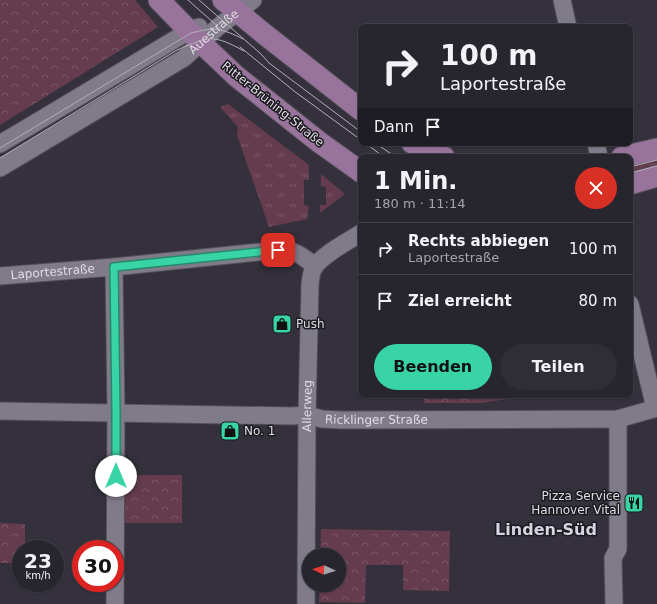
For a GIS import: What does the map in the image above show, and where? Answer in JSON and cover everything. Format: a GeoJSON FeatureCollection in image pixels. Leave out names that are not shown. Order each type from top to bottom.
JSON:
{"type":"FeatureCollection","features":[{"type":"Feature","properties":{"kind":"main road","name":"Ritter-Brüning-Straße"},"geometry":{"type":"LineString","coordinates":[[159,0],[236,76],[319,142],[358,170]]}},
{"type":"Feature","properties":{"kind":"main road"},"geometry":{"type":"LineString","coordinates":[[238,4],[358,107]]}},
{"type":"Feature","properties":{"kind":"main road"},"geometry":{"type":"LineString","coordinates":[[633,154],[657,149]]}},
{"type":"Feature","properties":{"kind":"main road"},"geometry":{"type":"LineString","coordinates":[[633,183],[657,176]]}},
{"type":"Feature","properties":{"kind":"street"},"geometry":{"type":"LineString","coordinates":[[562,0],[567,24]]}},
{"type":"Feature","properties":{"kind":"street","name":"Auestraße"},"geometry":{"type":"LineString","coordinates":[[0,144],[195,37],[238,4]]}},
{"type":"Feature","properties":{"kind":"street","name":"Auestraße"},"geometry":{"type":"LineString","coordinates":[[0,168],[184,58],[195,37]]}},
{"type":"Feature","properties":{"kind":"street"},"geometry":{"type":"LineString","coordinates":[[315,266],[323,258],[358,235]]}},
{"type":"Feature","properties":{"kind":"street","name":"Laportestraße"},"geometry":{"type":"LineString","coordinates":[[0,276],[114,267],[278,250],[290,250],[297,253],[315,266]]}},
{"type":"Feature","properties":{"kind":"street","name":"Allerweg"},"geometry":{"type":"LineString","coordinates":[[306,604],[307,415],[310,284],[311,274],[315,266]]}},
{"type":"Feature","properties":{"kind":"street"},"geometry":{"type":"LineString","coordinates":[[114,267],[116,412],[115,604]]}},
{"type":"Feature","properties":{"kind":"street"},"geometry":{"type":"LineString","coordinates":[[633,316],[656,408]]}},
{"type":"Feature","properties":{"kind":"street","name":"Ricklinger Straße"},"geometry":{"type":"LineString","coordinates":[[0,411],[307,415],[322,420],[618,419],[656,408]]}},
{"type":"Feature","properties":{"kind":"street"},"geometry":{"type":"LineString","coordinates":[[614,604],[613,558],[618,549],[618,419]]}},
{"type":"Feature","properties":{"kind":"green space"},"geometry":{"type":"Polygon","coordinates":[[[0,0],[135,0],[158,27],[0,125],[0,0]]]}},
{"type":"Feature","properties":{"kind":"green space"},"geometry":{"type":"Polygon","coordinates":[[[228,104],[309,165],[309,180],[304,180],[304,205],[309,206],[307,219],[269,227],[237,135],[238,127],[220,107],[228,104]]]}},
{"type":"Feature","properties":{"kind":"green space"},"geometry":{"type":"Polygon","coordinates":[[[657,155],[657,169],[633,175],[633,161],[657,155]]]}},
{"type":"Feature","properties":{"kind":"green space"},"geometry":{"type":"Polygon","coordinates":[[[321,174],[345,194],[320,213],[320,205],[326,205],[326,187],[321,186],[321,174]]]}},
{"type":"Feature","properties":{"kind":"green space"},"geometry":{"type":"Polygon","coordinates":[[[424,398],[480,398],[481,403],[424,403],[424,398]]]}},
{"type":"Feature","properties":{"kind":"green space"},"geometry":{"type":"Polygon","coordinates":[[[480,398],[508,398],[508,399],[481,403],[480,398]]]}},
{"type":"Feature","properties":{"kind":"green space"},"geometry":{"type":"Polygon","coordinates":[[[125,475],[182,475],[182,523],[125,523],[125,475]]]}},
{"type":"Feature","properties":{"kind":"green space"},"geometry":{"type":"Polygon","coordinates":[[[0,523],[25,524],[25,540],[12,540],[12,563],[0,563],[0,523]]]}},
{"type":"Feature","properties":{"kind":"green space"},"geometry":{"type":"Polygon","coordinates":[[[321,529],[450,531],[449,591],[403,590],[403,565],[366,565],[365,603],[319,602],[320,592],[346,592],[346,548],[320,548],[321,529]]]}},
{"type":"Feature","properties":{"kind":"tram line"},"geometry":{"type":"LineString","coordinates":[[188,0],[223,31]]}},
{"type":"Feature","properties":{"kind":"tram line"},"geometry":{"type":"LineString","coordinates":[[199,0],[261,54],[269,63],[358,130]]}},
{"type":"Feature","properties":{"kind":"tram line"},"geometry":{"type":"LineString","coordinates":[[0,148],[191,33],[212,29],[223,31],[243,39]]}},
{"type":"Feature","properties":{"kind":"tram line"},"geometry":{"type":"LineString","coordinates":[[0,158],[177,50],[197,42],[211,39],[225,42],[244,51]]}},
{"type":"Feature","properties":{"kind":"tram line"},"geometry":{"type":"LineString","coordinates":[[240,47],[294,91],[358,138]]}},
{"type":"Feature","properties":{"kind":"tram line"},"geometry":{"type":"LineString","coordinates":[[369,146],[380,154]]}},
{"type":"Feature","properties":{"kind":"tram line"},"geometry":{"type":"LineString","coordinates":[[380,146],[392,154]]}},
{"type":"Feature","properties":{"kind":"tram line"},"geometry":{"type":"LineString","coordinates":[[633,166],[657,160]]}},
{"type":"Feature","properties":{"kind":"tram line"},"geometry":{"type":"LineString","coordinates":[[633,172],[657,166]]}},
{"type":"Feature","properties":{"kind":"place","name":"Push"},"geometry":{"type":"Point","coordinates":[282,324]}},
{"type":"Feature","properties":{"kind":"place","name":"No. 1"},"geometry":{"type":"Point","coordinates":[230,431]}},
{"type":"Feature","properties":{"kind":"place","name":"Pizza Service Hannover Vital"},"geometry":{"type":"Point","coordinates":[634,503]}},
{"type":"Feature","properties":{"kind":"district","name":"Linden-Süd"},"geometry":{"type":"Point","coordinates":[546,529]}},
{"type":"Feature","properties":{"kind":"route"},"geometry":{"type":"LineString","coordinates":[[116,476],[114,267],[278,250]]}}]}
